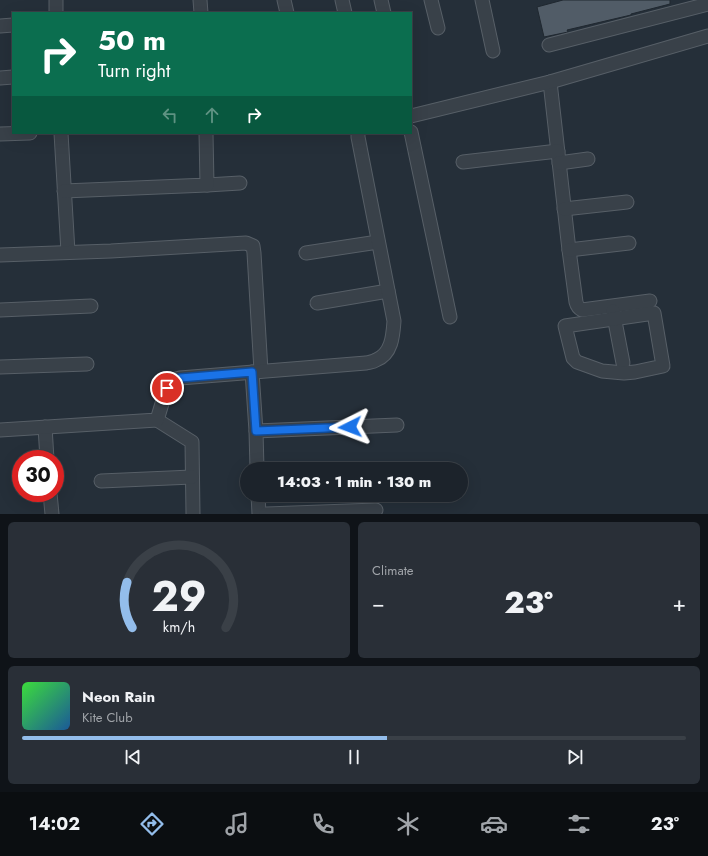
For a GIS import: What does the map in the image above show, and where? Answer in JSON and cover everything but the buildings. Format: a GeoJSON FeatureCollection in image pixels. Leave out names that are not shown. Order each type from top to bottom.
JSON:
{"type":"FeatureCollection","features":[{"type":"Feature","properties":{"kind":"street"},"geometry":{"type":"LineString","coordinates":[[56,0],[56,12]]}},
{"type":"Feature","properties":{"kind":"street"},"geometry":{"type":"LineString","coordinates":[[200,0],[201,12]]}},
{"type":"Feature","properties":{"kind":"street"},"geometry":{"type":"LineString","coordinates":[[284,0],[287,12]]}},
{"type":"Feature","properties":{"kind":"street"},"geometry":{"type":"LineString","coordinates":[[342,0],[345,12]]}},
{"type":"Feature","properties":{"kind":"street"},"geometry":{"type":"LineString","coordinates":[[381,0],[384,12]]}},
{"type":"Feature","properties":{"kind":"street"},"geometry":{"type":"LineString","coordinates":[[431,0],[438,28]]}},
{"type":"Feature","properties":{"kind":"street"},"geometry":{"type":"LineString","coordinates":[[482,0],[493,51]]}},
{"type":"Feature","properties":{"kind":"street"},"geometry":{"type":"LineString","coordinates":[[549,45],[708,4]]}},
{"type":"Feature","properties":{"kind":"street"},"geometry":{"type":"LineString","coordinates":[[0,26],[12,25]]}},
{"type":"Feature","properties":{"kind":"street"},"geometry":{"type":"LineString","coordinates":[[412,116],[550,82],[708,36]]}},
{"type":"Feature","properties":{"kind":"street"},"geometry":{"type":"LineString","coordinates":[[0,78],[12,77]]}},
{"type":"Feature","properties":{"kind":"street"},"geometry":{"type":"LineString","coordinates":[[550,82],[564,209],[577,306],[582,310],[650,301]]}},
{"type":"Feature","properties":{"kind":"street"},"geometry":{"type":"LineString","coordinates":[[0,134],[12,134]]}},
{"type":"Feature","properties":{"kind":"street"},"geometry":{"type":"LineString","coordinates":[[61,134],[68,252]]}},
{"type":"Feature","properties":{"kind":"street"},"geometry":{"type":"LineString","coordinates":[[206,134],[207,185]]}},
{"type":"Feature","properties":{"kind":"street"},"geometry":{"type":"LineString","coordinates":[[157,420],[167,388],[173,380],[180,378],[257,371],[366,363],[377,360],[384,355],[390,347],[394,331],[394,321],[358,134]]}},
{"type":"Feature","properties":{"kind":"street"},"geometry":{"type":"LineString","coordinates":[[411,134],[450,317]]}},
{"type":"Feature","properties":{"kind":"street"},"geometry":{"type":"LineString","coordinates":[[464,162],[558,157],[588,159]]}},
{"type":"Feature","properties":{"kind":"street"},"geometry":{"type":"LineString","coordinates":[[64,191],[240,183]]}},
{"type":"Feature","properties":{"kind":"street"},"geometry":{"type":"LineString","coordinates":[[564,209],[627,202]]}},
{"type":"Feature","properties":{"kind":"street"},"geometry":{"type":"LineString","coordinates":[[306,253],[378,242]]}},
{"type":"Feature","properties":{"kind":"street"},"geometry":{"type":"LineString","coordinates":[[0,254],[111,251],[246,243],[253,246],[257,371],[257,462]]}},
{"type":"Feature","properties":{"kind":"street"},"geometry":{"type":"LineString","coordinates":[[569,250],[629,243]]}},
{"type":"Feature","properties":{"kind":"street"},"geometry":{"type":"LineString","coordinates":[[317,303],[388,292]]}},
{"type":"Feature","properties":{"kind":"street"},"geometry":{"type":"LineString","coordinates":[[0,310],[91,306]]}},
{"type":"Feature","properties":{"kind":"street"},"geometry":{"type":"LineString","coordinates":[[612,306],[623,363]]}},
{"type":"Feature","properties":{"kind":"street"},"geometry":{"type":"LineString","coordinates":[[654,313],[663,366],[624,373],[602,371],[577,362],[573,358],[565,326],[615,319],[654,313]]}},
{"type":"Feature","properties":{"kind":"street"},"geometry":{"type":"LineString","coordinates":[[0,367],[87,364]]}},
{"type":"Feature","properties":{"kind":"street"},"geometry":{"type":"LineString","coordinates":[[0,430],[157,420],[192,442],[193,514]]}},
{"type":"Feature","properties":{"kind":"street"},"geometry":{"type":"LineString","coordinates":[[256,431],[397,425]]}},
{"type":"Feature","properties":{"kind":"street"},"geometry":{"type":"LineString","coordinates":[[45,427],[46,450]]}},
{"type":"Feature","properties":{"kind":"street"},"geometry":{"type":"LineString","coordinates":[[101,481],[192,477]]}},
{"type":"Feature","properties":{"kind":"street"},"geometry":{"type":"LineString","coordinates":[[51,502],[52,514]]}},
{"type":"Feature","properties":{"kind":"street"},"geometry":{"type":"LineString","coordinates":[[258,502],[259,514]]}},
{"type":"Feature","properties":{"kind":"street"},"geometry":{"type":"LineString","coordinates":[[266,514],[376,510]]}},
{"type":"Feature","properties":{"kind":"route"},"geometry":{"type":"LineString","coordinates":[[167,388],[173,380],[180,378],[252,372],[256,431],[350,427]]}}]}
